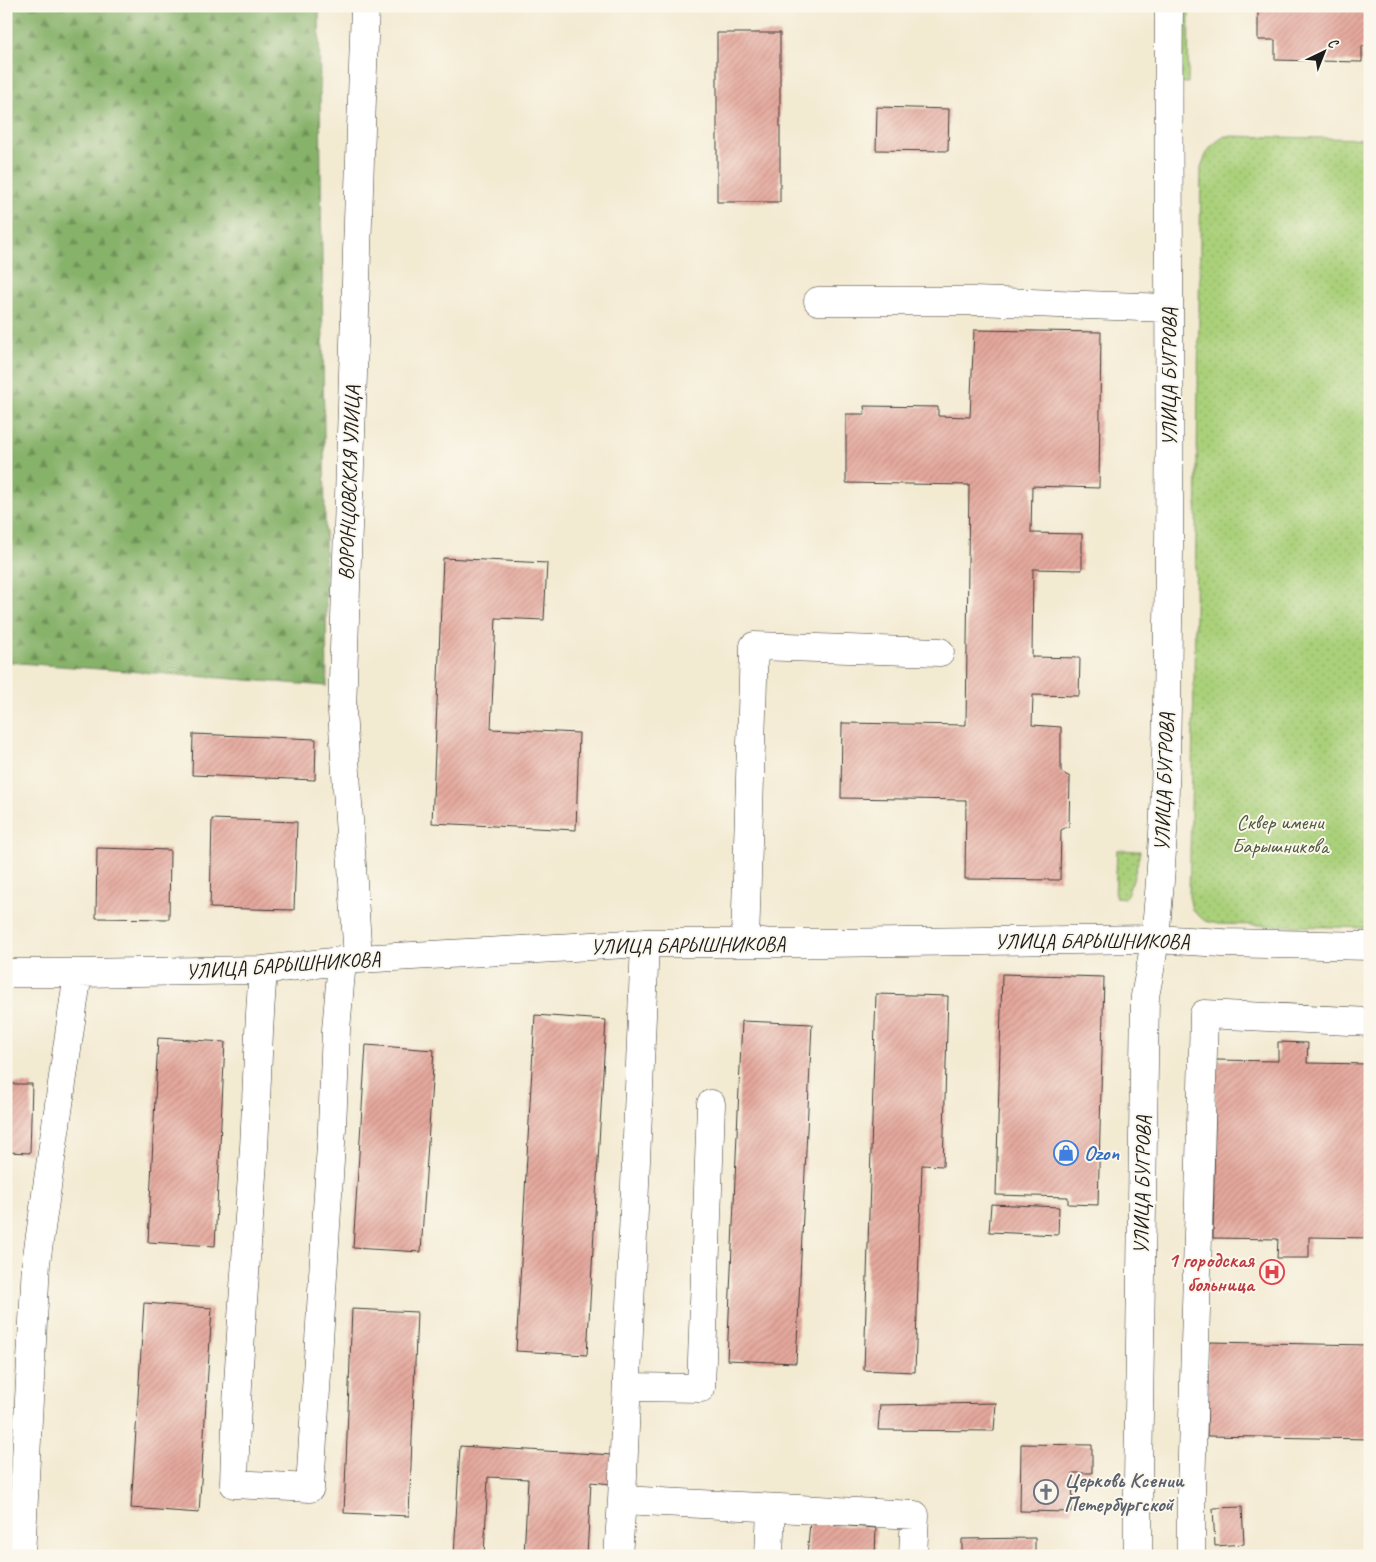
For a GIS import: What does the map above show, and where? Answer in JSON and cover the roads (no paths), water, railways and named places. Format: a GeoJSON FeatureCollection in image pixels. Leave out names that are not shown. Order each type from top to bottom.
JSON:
{"type":"FeatureCollection","features":[{"type":"Feature","properties":{"kind":"street","name":"ВОРОНЦОВСКАЯ УЛИЦА"},"geometry":{"type":"LineString","coordinates":[[263,970],[234,1484],[310,1488],[332,1128],[336,1030],[350,960],[342,711],[365,6]]}},
{"type":"Feature","properties":{"kind":"street","name":"УЛИЦА БУГРОВА"},"geometry":{"type":"LineString","coordinates":[[1138,1556],[1145,996],[1155,939],[1166,773],[1170,525],[1169,6]]}},
{"type":"Feature","properties":{"kind":"street"},"geometry":{"type":"LineString","coordinates":[[818,301],[974,301],[1169,308]]}},
{"type":"Feature","properties":{"kind":"street"},"geometry":{"type":"LineString","coordinates":[[745,943],[754,646],[940,652]]}},
{"type":"Feature","properties":{"kind":"street","name":"УЛИЦА БАРЫШНИКОВА"},"geometry":{"type":"LineString","coordinates":[[6,973],[263,970],[350,960],[644,943],[1155,939],[1370,946]]}},
{"type":"Feature","properties":{"kind":"street"},"geometry":{"type":"LineString","coordinates":[[618,1556],[627,1387],[644,943]]}},
{"type":"Feature","properties":{"kind":"street"},"geometry":{"type":"LineString","coordinates":[[21,1556],[36,1263],[78,973]]}},
{"type":"Feature","properties":{"kind":"street"},"geometry":{"type":"LineString","coordinates":[[1191,1556],[1191,1492],[1204,1014],[1370,1022]]}},
{"type":"Feature","properties":{"kind":"street"},"geometry":{"type":"LineString","coordinates":[[627,1387],[701,1388],[711,1104]]}},
{"type":"Feature","properties":{"kind":"street"},"geometry":{"type":"LineString","coordinates":[[622,1500],[915,1515],[913,1556]]}},
{"type":"Feature","properties":{"kind":"street"},"geometry":{"type":"LineString","coordinates":[[769,1556],[771,1509]]}},
{"type":"Feature","properties":{"kind":"place","name":"Ozon"},"geometry":{"type":"Point","coordinates":[1066,1153]}},
{"type":"Feature","properties":{"kind":"place","name":"1 городская больница"},"geometry":{"type":"Point","coordinates":[1272,1272]}},
{"type":"Feature","properties":{"kind":"place","name":"Церковь Ксении Петербургской"},"geometry":{"type":"Point","coordinates":[1046,1492]}},
{"type":"Feature","properties":{"kind":"park label","name":"Сквер имени Барышникова"},"geometry":{"type":"Point","coordinates":[1280,834]}}]}
